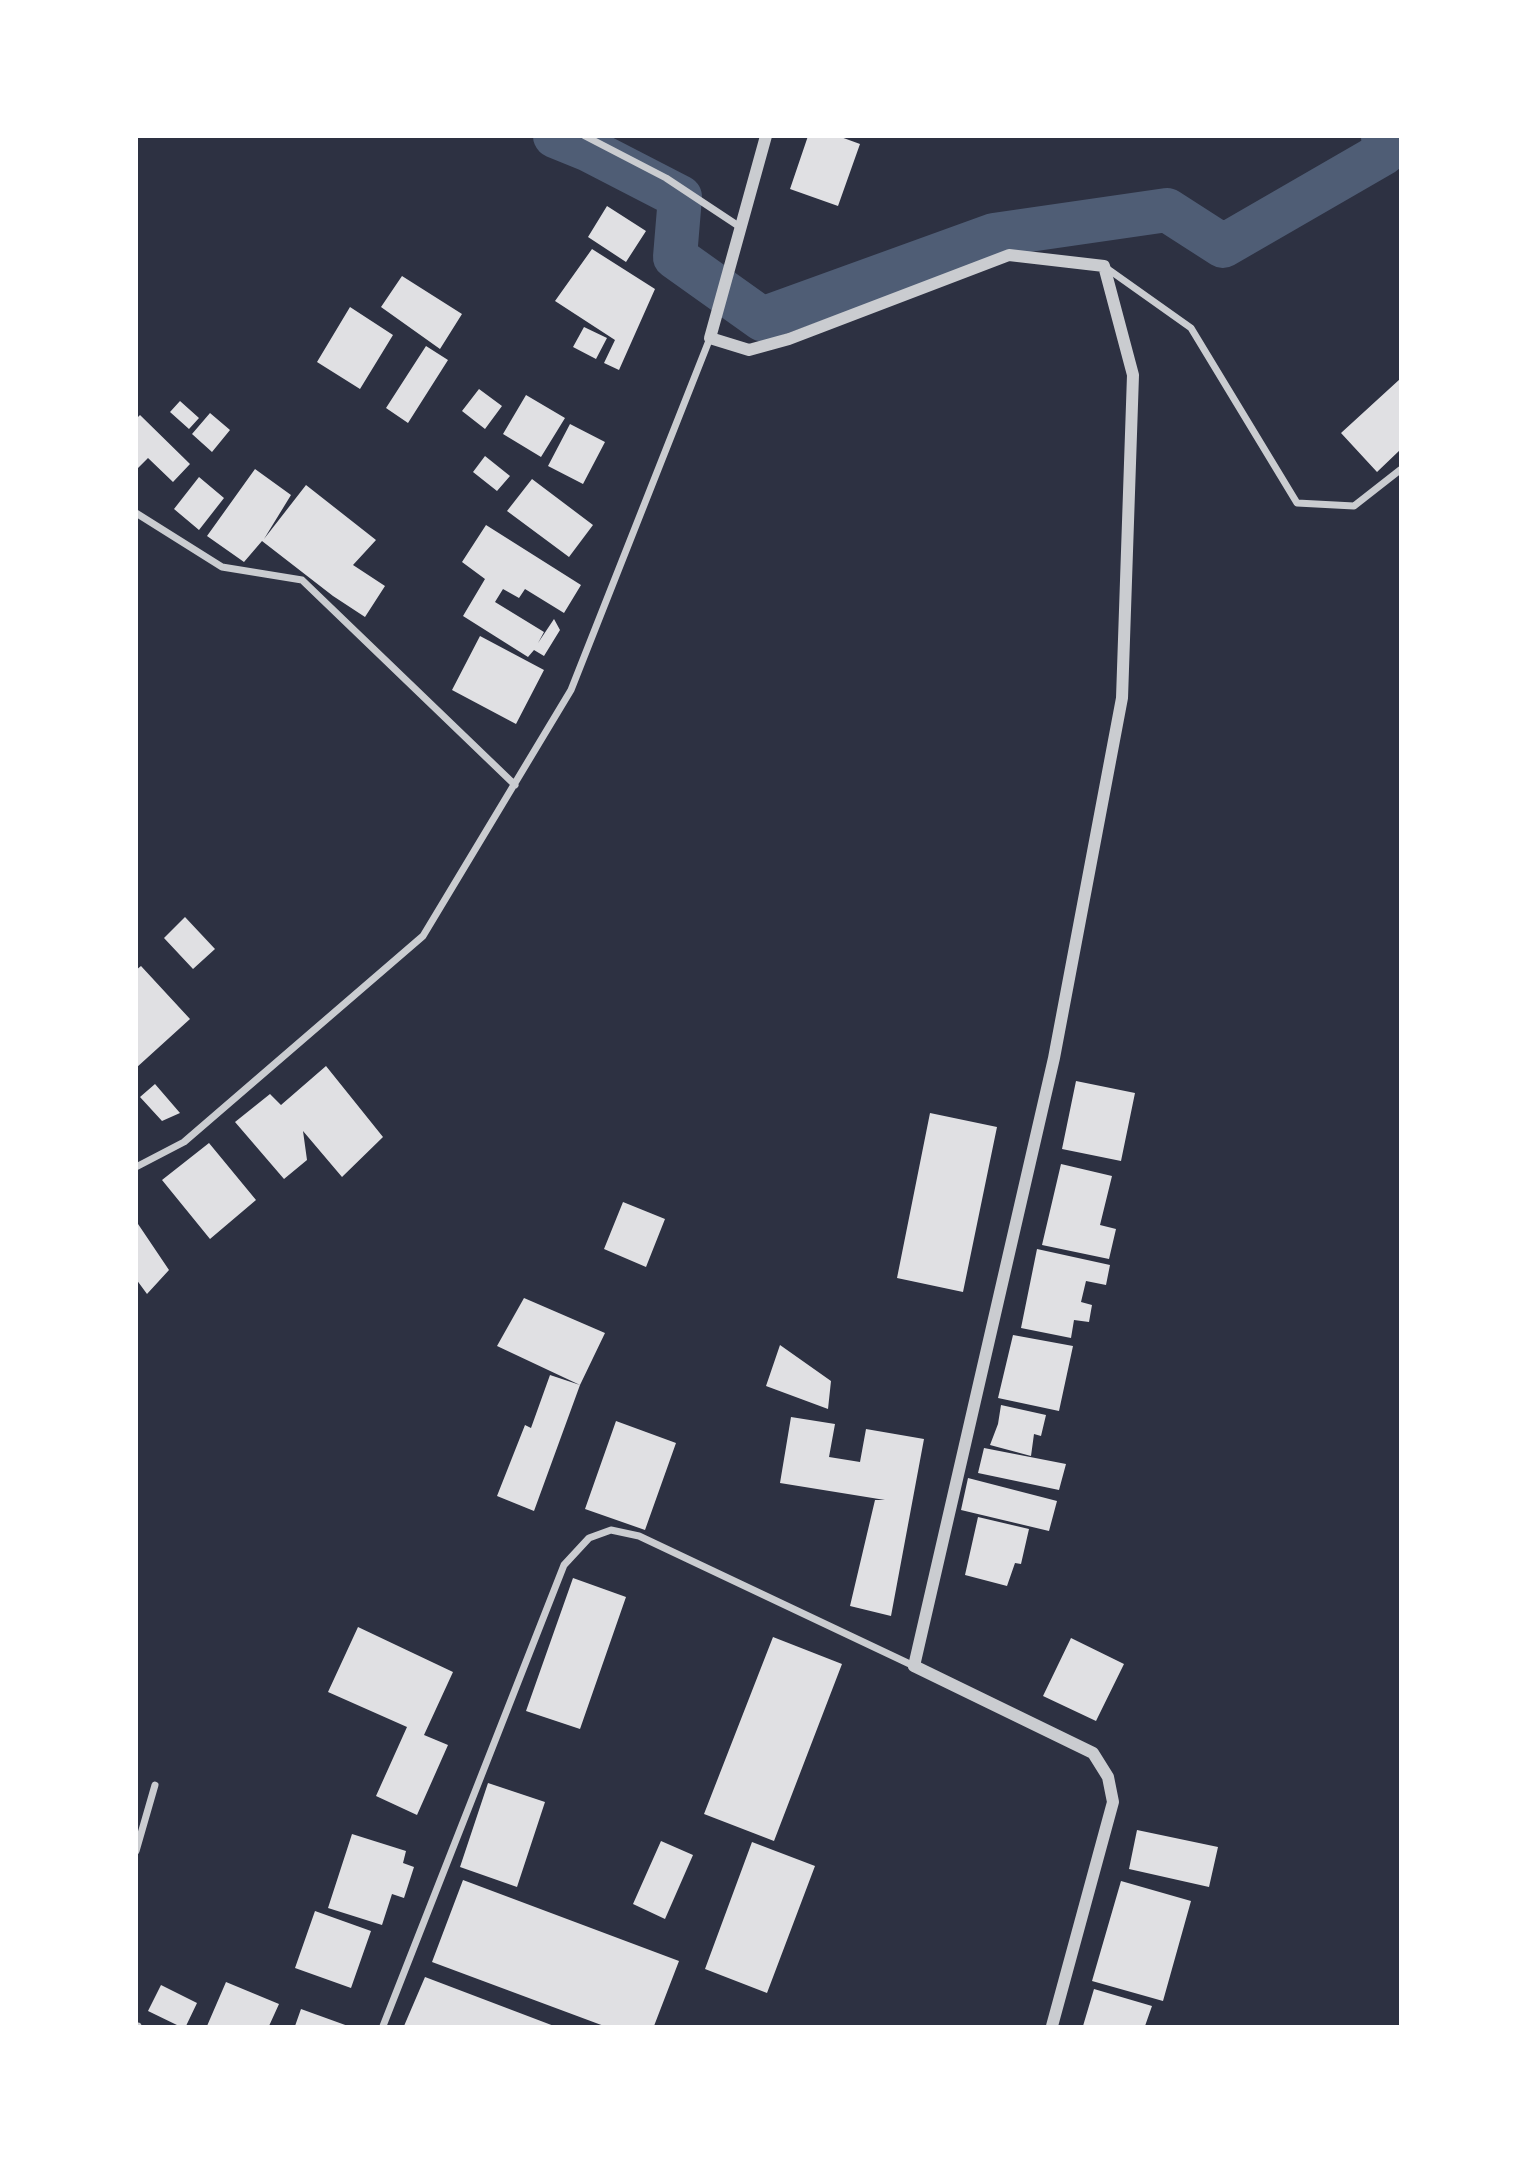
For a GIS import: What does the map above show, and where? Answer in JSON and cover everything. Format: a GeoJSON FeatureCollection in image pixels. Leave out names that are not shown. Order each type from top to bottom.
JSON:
{"type":"FeatureCollection","features":[{"type":"Feature","properties":{"kind":"street"},"geometry":{"type":"LineString","coordinates":[[585,136],[666,178],[740,227]]}},
{"type":"Feature","properties":{"kind":"street"},"geometry":{"type":"LineString","coordinates":[[136,1167],[184,1142],[423,936],[571,690],[710,338],[766,136]]}},
{"type":"Feature","properties":{"kind":"street"},"geometry":{"type":"LineString","coordinates":[[710,338],[748,350],[762,347],[1009,255],[1104,266],[1191,328],[1297,503],[1354,506],[1401,470]]}},
{"type":"Feature","properties":{"kind":"street"},"geometry":{"type":"LineString","coordinates":[[914,1666],[1054,1058],[1122,698],[1133,375],[1104,266]]}},
{"type":"Feature","properties":{"kind":"street"},"geometry":{"type":"LineString","coordinates":[[136,513],[222,567],[302,580],[515,785]]}},
{"type":"Feature","properties":{"kind":"street"},"geometry":{"type":"LineString","coordinates":[[383,2026],[564,1565],[589,1538],[611,1531],[639,1536],[1093,1753],[1108,1777],[1112,1802],[1052,2026]]}},
{"type":"Feature","properties":{"kind":"street"},"geometry":{"type":"LineString","coordinates":[[136,1851],[155,1785]]}},
{"type":"Feature","properties":{"kind":"building"},"geometry":{"type":"Polygon","coordinates":[[[808,136],[838,136],[860,144],[838,206],[790,189],[808,136]]]}},
{"type":"Feature","properties":{"kind":"building"},"geometry":{"type":"Polygon","coordinates":[[[607,206],[646,231],[626,262],[588,237],[607,206]]]}},
{"type":"Feature","properties":{"kind":"building"},"geometry":{"type":"Polygon","coordinates":[[[592,249],[655,289],[619,370],[604,363],[615,340],[555,301],[592,249]]]}},
{"type":"Feature","properties":{"kind":"building"},"geometry":{"type":"Polygon","coordinates":[[[402,276],[462,314],[440,349],[381,307],[402,276]]]}},
{"type":"Feature","properties":{"kind":"building"},"geometry":{"type":"Polygon","coordinates":[[[350,307],[393,335],[360,389],[317,362],[350,307]]]}},
{"type":"Feature","properties":{"kind":"building"},"geometry":{"type":"Polygon","coordinates":[[[584,327],[607,338],[596,359],[573,347],[584,327]]]}},
{"type":"Feature","properties":{"kind":"building"},"geometry":{"type":"Polygon","coordinates":[[[426,346],[448,360],[408,423],[386,408],[426,346]]]}},
{"type":"Feature","properties":{"kind":"building"},"geometry":{"type":"Polygon","coordinates":[[[1400,379],[1400,450],[1377,472],[1341,433],[1400,379]]]}},
{"type":"Feature","properties":{"kind":"building"},"geometry":{"type":"Polygon","coordinates":[[[479,389],[502,406],[485,429],[462,411],[479,389]]]}},
{"type":"Feature","properties":{"kind":"building"},"geometry":{"type":"Polygon","coordinates":[[[526,395],[565,418],[541,457],[503,434],[526,395]]]}},
{"type":"Feature","properties":{"kind":"building"},"geometry":{"type":"Polygon","coordinates":[[[180,401],[199,418],[189,429],[170,412],[180,401]]]}},
{"type":"Feature","properties":{"kind":"building"},"geometry":{"type":"Polygon","coordinates":[[[210,413],[230,430],[212,452],[192,434],[210,413]]]}},
{"type":"Feature","properties":{"kind":"building"},"geometry":{"type":"Polygon","coordinates":[[[140,415],[190,464],[173,482],[148,458],[136,470],[136,419],[140,415]]]}},
{"type":"Feature","properties":{"kind":"building"},"geometry":{"type":"Polygon","coordinates":[[[570,424],[605,442],[583,484],[548,466],[570,424]]]}},
{"type":"Feature","properties":{"kind":"building"},"geometry":{"type":"Polygon","coordinates":[[[485,456],[510,476],[497,491],[473,472],[485,456]]]}},
{"type":"Feature","properties":{"kind":"building"},"geometry":{"type":"Polygon","coordinates":[[[255,469],[291,495],[264,539],[306,485],[376,540],[353,565],[385,586],[365,617],[333,596],[262,541],[244,562],[207,536],[255,469]]]}},
{"type":"Feature","properties":{"kind":"building"},"geometry":{"type":"Polygon","coordinates":[[[199,477],[224,498],[199,530],[174,509],[199,477]]]}},
{"type":"Feature","properties":{"kind":"building"},"geometry":{"type":"Polygon","coordinates":[[[532,479],[593,525],[569,557],[507,511],[532,479]]]}},
{"type":"Feature","properties":{"kind":"building"},"geometry":{"type":"Polygon","coordinates":[[[486,525],[581,585],[564,613],[525,589],[519,598],[503,589],[495,602],[544,632],[538,643],[554,619],[560,630],[544,656],[534,650],[528,657],[463,616],[485,579],[462,562],[486,525]]]}},
{"type":"Feature","properties":{"kind":"building"},"geometry":{"type":"Polygon","coordinates":[[[480,636],[544,670],[516,724],[452,690],[480,636]]]}},
{"type":"Feature","properties":{"kind":"building"},"geometry":{"type":"Polygon","coordinates":[[[185,917],[215,949],[193,969],[164,938],[185,917]]]}},
{"type":"Feature","properties":{"kind":"building"},"geometry":{"type":"Polygon","coordinates":[[[141,966],[190,1019],[136,1068],[136,970],[141,966]]]}},
{"type":"Feature","properties":{"kind":"building"},"geometry":{"type":"Polygon","coordinates":[[[326,1066],[383,1137],[342,1177],[303,1131],[307,1160],[284,1179],[235,1122],[270,1094],[281,1105],[326,1066]]]}},
{"type":"Feature","properties":{"kind":"building"},"geometry":{"type":"Polygon","coordinates":[[[1076,1081],[1135,1093],[1121,1161],[1062,1149],[1076,1081]]]}},
{"type":"Feature","properties":{"kind":"building"},"geometry":{"type":"Polygon","coordinates":[[[155,1084],[180,1113],[162,1121],[140,1097],[155,1084]]]}},
{"type":"Feature","properties":{"kind":"building"},"geometry":{"type":"Polygon","coordinates":[[[930,1113],[997,1127],[963,1292],[897,1278],[930,1113]]]}},
{"type":"Feature","properties":{"kind":"building"},"geometry":{"type":"Polygon","coordinates":[[[209,1143],[256,1200],[210,1239],[162,1180],[209,1143]]]}},
{"type":"Feature","properties":{"kind":"building"},"geometry":{"type":"Polygon","coordinates":[[[1061,1164],[1112,1176],[1100,1225],[1116,1229],[1109,1259],[1042,1245],[1061,1164]]]}},
{"type":"Feature","properties":{"kind":"building"},"geometry":{"type":"Polygon","coordinates":[[[623,1202],[665,1219],[646,1267],[604,1249],[623,1202]]]}},
{"type":"Feature","properties":{"kind":"building"},"geometry":{"type":"Polygon","coordinates":[[[136,1221],[169,1270],[147,1294],[136,1279],[136,1221]]]}},
{"type":"Feature","properties":{"kind":"building"},"geometry":{"type":"Polygon","coordinates":[[[1037,1249],[1110,1265],[1106,1285],[1086,1281],[1081,1302],[1092,1305],[1089,1322],[1074,1320],[1071,1338],[1021,1328],[1037,1249]]]}},
{"type":"Feature","properties":{"kind":"building"},"geometry":{"type":"Polygon","coordinates":[[[524,1298],[605,1333],[580,1385],[497,1346],[524,1298]]]}},
{"type":"Feature","properties":{"kind":"building"},"geometry":{"type":"Polygon","coordinates":[[[1013,1335],[1073,1346],[1059,1411],[998,1398],[1013,1335]]]}},
{"type":"Feature","properties":{"kind":"building"},"geometry":{"type":"Polygon","coordinates":[[[780,1345],[831,1381],[828,1409],[766,1386],[780,1345]]]}},
{"type":"Feature","properties":{"kind":"building"},"geometry":{"type":"Polygon","coordinates":[[[550,1375],[580,1385],[534,1511],[497,1496],[525,1425],[531,1428],[550,1375]]]}},
{"type":"Feature","properties":{"kind":"building"},"geometry":{"type":"Polygon","coordinates":[[[1001,1405],[1046,1415],[1041,1436],[1034,1434],[1031,1456],[990,1445],[998,1424],[1001,1405]]]}},
{"type":"Feature","properties":{"kind":"building"},"geometry":{"type":"Polygon","coordinates":[[[791,1417],[835,1424],[829,1457],[860,1462],[866,1429],[924,1439],[891,1616],[850,1606],[875,1500],[885,1500],[780,1483],[791,1417]]]}},
{"type":"Feature","properties":{"kind":"building"},"geometry":{"type":"Polygon","coordinates":[[[616,1421],[676,1443],[645,1530],[585,1509],[616,1421]]]}},
{"type":"Feature","properties":{"kind":"building"},"geometry":{"type":"Polygon","coordinates":[[[984,1448],[1066,1464],[1059,1490],[978,1473],[984,1448]]]}},
{"type":"Feature","properties":{"kind":"building"},"geometry":{"type":"Polygon","coordinates":[[[968,1478],[1057,1501],[1049,1531],[961,1510],[968,1478]]]}},
{"type":"Feature","properties":{"kind":"building"},"geometry":{"type":"Polygon","coordinates":[[[978,1517],[1029,1529],[1021,1564],[1015,1563],[1007,1586],[965,1575],[978,1517]]]}},
{"type":"Feature","properties":{"kind":"building"},"geometry":{"type":"Polygon","coordinates":[[[573,1578],[626,1597],[580,1729],[526,1711],[573,1578]]]}},
{"type":"Feature","properties":{"kind":"building"},"geometry":{"type":"Polygon","coordinates":[[[358,1627],[453,1672],[424,1735],[448,1745],[417,1815],[376,1796],[407,1727],[328,1692],[358,1627]]]}},
{"type":"Feature","properties":{"kind":"building"},"geometry":{"type":"Polygon","coordinates":[[[773,1637],[842,1664],[774,1841],[704,1814],[773,1637]]]}},
{"type":"Feature","properties":{"kind":"building"},"geometry":{"type":"Polygon","coordinates":[[[1071,1638],[1124,1664],[1096,1721],[1043,1696],[1071,1638]]]}},
{"type":"Feature","properties":{"kind":"building"},"geometry":{"type":"Polygon","coordinates":[[[488,1783],[545,1802],[517,1887],[460,1867],[488,1783]]]}},
{"type":"Feature","properties":{"kind":"building"},"geometry":{"type":"Polygon","coordinates":[[[1137,1830],[1218,1847],[1209,1887],[1129,1869],[1137,1830]]]}},
{"type":"Feature","properties":{"kind":"building"},"geometry":{"type":"Polygon","coordinates":[[[352,1834],[406,1851],[403,1863],[414,1867],[404,1898],[392,1894],[382,1925],[328,1908],[352,1834]]]}},
{"type":"Feature","properties":{"kind":"building"},"geometry":{"type":"Polygon","coordinates":[[[661,1841],[693,1855],[665,1919],[633,1904],[661,1841]]]}},
{"type":"Feature","properties":{"kind":"building"},"geometry":{"type":"Polygon","coordinates":[[[752,1842],[815,1866],[767,1993],[705,1969],[752,1842]]]}},
{"type":"Feature","properties":{"kind":"building"},"geometry":{"type":"Polygon","coordinates":[[[463,1880],[679,1961],[654,2026],[604,2026],[432,1962],[463,1880]]]}},
{"type":"Feature","properties":{"kind":"building"},"geometry":{"type":"Polygon","coordinates":[[[1121,1881],[1191,1901],[1163,2001],[1092,1981],[1121,1881]]]}},
{"type":"Feature","properties":{"kind":"building"},"geometry":{"type":"Polygon","coordinates":[[[315,1911],[371,1931],[351,1988],[295,1968],[315,1911]]]}},
{"type":"Feature","properties":{"kind":"building"},"geometry":{"type":"Polygon","coordinates":[[[425,1977],[554,2026],[404,2026],[425,1977]]]}},
{"type":"Feature","properties":{"kind":"building"},"geometry":{"type":"Polygon","coordinates":[[[226,1982],[279,2004],[269,2026],[207,2026],[226,1982]]]}},
{"type":"Feature","properties":{"kind":"building"},"geometry":{"type":"Polygon","coordinates":[[[161,1985],[197,2003],[186,2026],[179,2026],[148,2011],[161,1985]]]}},
{"type":"Feature","properties":{"kind":"building"},"geometry":{"type":"Polygon","coordinates":[[[1094,1989],[1152,2006],[1145,2026],[1083,2026],[1094,1989]]]}},
{"type":"Feature","properties":{"kind":"building"},"geometry":{"type":"Polygon","coordinates":[[[301,2009],[348,2026],[295,2026],[301,2009]]]}},
{"type":"Feature","properties":{"kind":"waterway"},"geometry":{"type":"LineString","coordinates":[[555,136],[587,149],[680,197],[675,257],[762,319],[994,235],[1167,210],[1223,246],[1384,153],[1383,136]]}}]}
